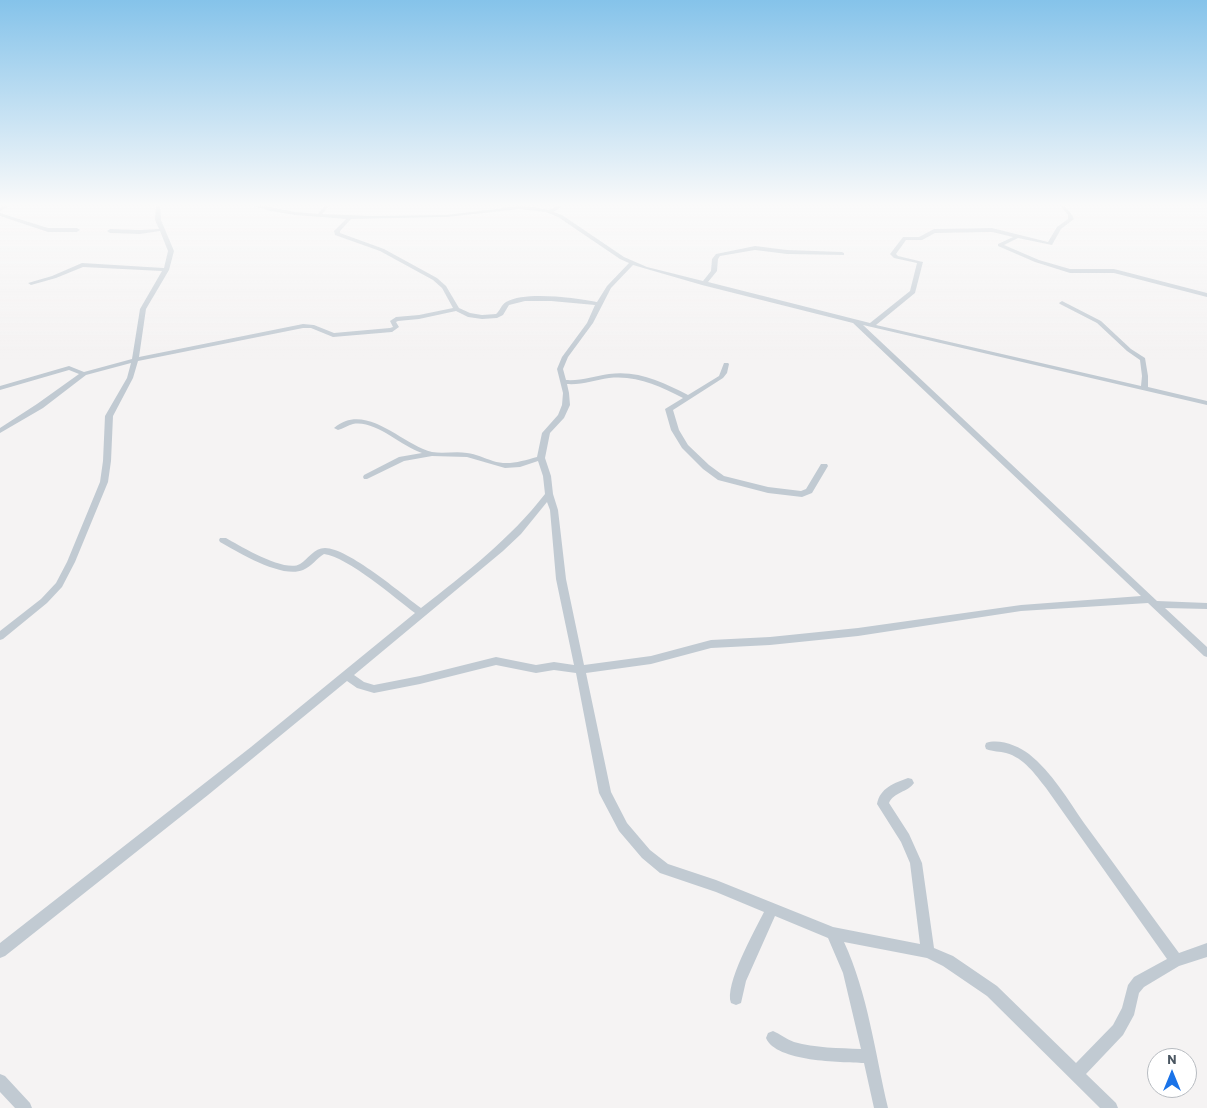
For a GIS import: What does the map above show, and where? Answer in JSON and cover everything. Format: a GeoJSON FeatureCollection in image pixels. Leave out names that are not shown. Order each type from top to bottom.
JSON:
{"type":"FeatureCollection","features":[{"type":"Feature","properties":{"kind":"street"},"geometry":{"type":"LineString","coordinates":[[0,636],[44,602],[59,585],[71,562],[104,482],[109,416],[126,385],[135,360],[143,309],[166,270],[170,256]]}},
{"type":"Feature","properties":{"kind":"street"},"geometry":{"type":"LineString","coordinates":[[393,256],[435,278],[444,287],[457,309],[468,315],[482,317],[497,316],[509,303],[527,300],[574,300],[598,304]]}},
{"type":"Feature","properties":{"kind":"street"},"geometry":{"type":"LineString","coordinates":[[619,256],[631,264],[855,322],[1207,403]]}},
{"type":"Feature","properties":{"kind":"street"},"geometry":{"type":"LineString","coordinates":[[704,284],[714,271],[715,259],[717,256]]}},
{"type":"Feature","properties":{"kind":"street"},"geometry":{"type":"LineString","coordinates":[[872,325],[914,290],[920,262],[896,256]]}},
{"type":"Feature","properties":{"kind":"street"},"geometry":{"type":"LineString","coordinates":[[1025,256],[1070,270],[1114,271],[1207,295]]}},
{"type":"Feature","properties":{"kind":"street"},"geometry":{"type":"LineString","coordinates":[[631,264],[609,287],[598,304],[590,323],[565,357],[560,369],[566,405],[561,416],[546,433],[541,458],[548,476],[549,494],[554,510],[561,579],[605,793],[623,827],[646,854],[664,869],[716,886],[833,933],[928,952],[948,962],[992,992],[1111,1108]]}},
{"type":"Feature","properties":{"kind":"street"},"geometry":{"type":"LineString","coordinates":[[31,282],[54,277],[82,265],[166,270]]}},
{"type":"Feature","properties":{"kind":"street"},"geometry":{"type":"LineString","coordinates":[[1062,303],[1099,322],[1129,350],[1143,359],[1146,376],[1144,389]]}},
{"type":"Feature","properties":{"kind":"street"},"geometry":{"type":"LineString","coordinates":[[0,431],[40,406],[84,374],[135,360],[170,351],[250,338],[303,326],[312,326],[333,335],[392,330],[396,327],[393,321],[396,319],[419,317],[457,309]]}},
{"type":"Feature","properties":{"kind":"street"},"geometry":{"type":"LineString","coordinates":[[855,322],[1207,653]]}},
{"type":"Feature","properties":{"kind":"street"},"geometry":{"type":"LineString","coordinates":[[726,364],[725,370],[720,376],[669,409],[675,430],[693,455],[721,478],[768,490],[802,494],[809,491],[824,466]]}},
{"type":"Feature","properties":{"kind":"street"},"geometry":{"type":"LineString","coordinates":[[0,388],[69,368],[84,374]]}},
{"type":"Feature","properties":{"kind":"street"},"geometry":{"type":"LineString","coordinates":[[563,382],[587,382],[613,375],[635,376],[644,378],[688,398]]}},
{"type":"Feature","properties":{"kind":"street"},"geometry":{"type":"LineString","coordinates":[[338,428],[345,422],[357,420],[385,430],[431,454]]}},
{"type":"Feature","properties":{"kind":"street"},"geometry":{"type":"LineString","coordinates":[[366,477],[402,459],[431,454],[466,455],[506,466],[541,458]]}},
{"type":"Feature","properties":{"kind":"street"},"geometry":{"type":"LineString","coordinates":[[0,952],[347,676],[421,613],[501,551],[549,494]]}},
{"type":"Feature","properties":{"kind":"street"},"geometry":{"type":"LineString","coordinates":[[223,540],[266,562],[290,569],[298,569],[321,553],[328,551],[362,569],[421,613]]}},
{"type":"Feature","properties":{"kind":"street"},"geometry":{"type":"LineString","coordinates":[[347,676],[361,685],[374,689],[420,680],[496,661],[536,669],[554,666],[580,670],[651,660],[711,644],[770,641],[858,632],[1030,607],[1152,602],[1207,606]]}},
{"type":"Feature","properties":{"kind":"street"},"geometry":{"type":"LineString","coordinates":[[990,746],[1009,748],[1028,759],[1050,784],[1176,961]]}},
{"type":"Feature","properties":{"kind":"street"},"geometry":{"type":"LineString","coordinates":[[908,783],[888,793],[883,800],[905,838],[916,863],[928,952]]}},
{"type":"Feature","properties":{"kind":"street"},"geometry":{"type":"LineString","coordinates":[[736,998],[739,980],[772,909]]}},
{"type":"Feature","properties":{"kind":"street"},"geometry":{"type":"LineString","coordinates":[[833,933],[839,944],[856,995],[882,1108]]}},
{"type":"Feature","properties":{"kind":"street"},"geometry":{"type":"LineString","coordinates":[[1077,1074],[1118,1030],[1129,1010],[1133,990],[1139,982],[1176,961],[1207,950]]}},
{"type":"Feature","properties":{"kind":"street"},"geometry":{"type":"LineString","coordinates":[[773,1038],[790,1048],[802,1051],[869,1056]]}},
{"type":"Feature","properties":{"kind":"street"},"geometry":{"type":"LineString","coordinates":[[0,1080],[25,1108]]}}]}
